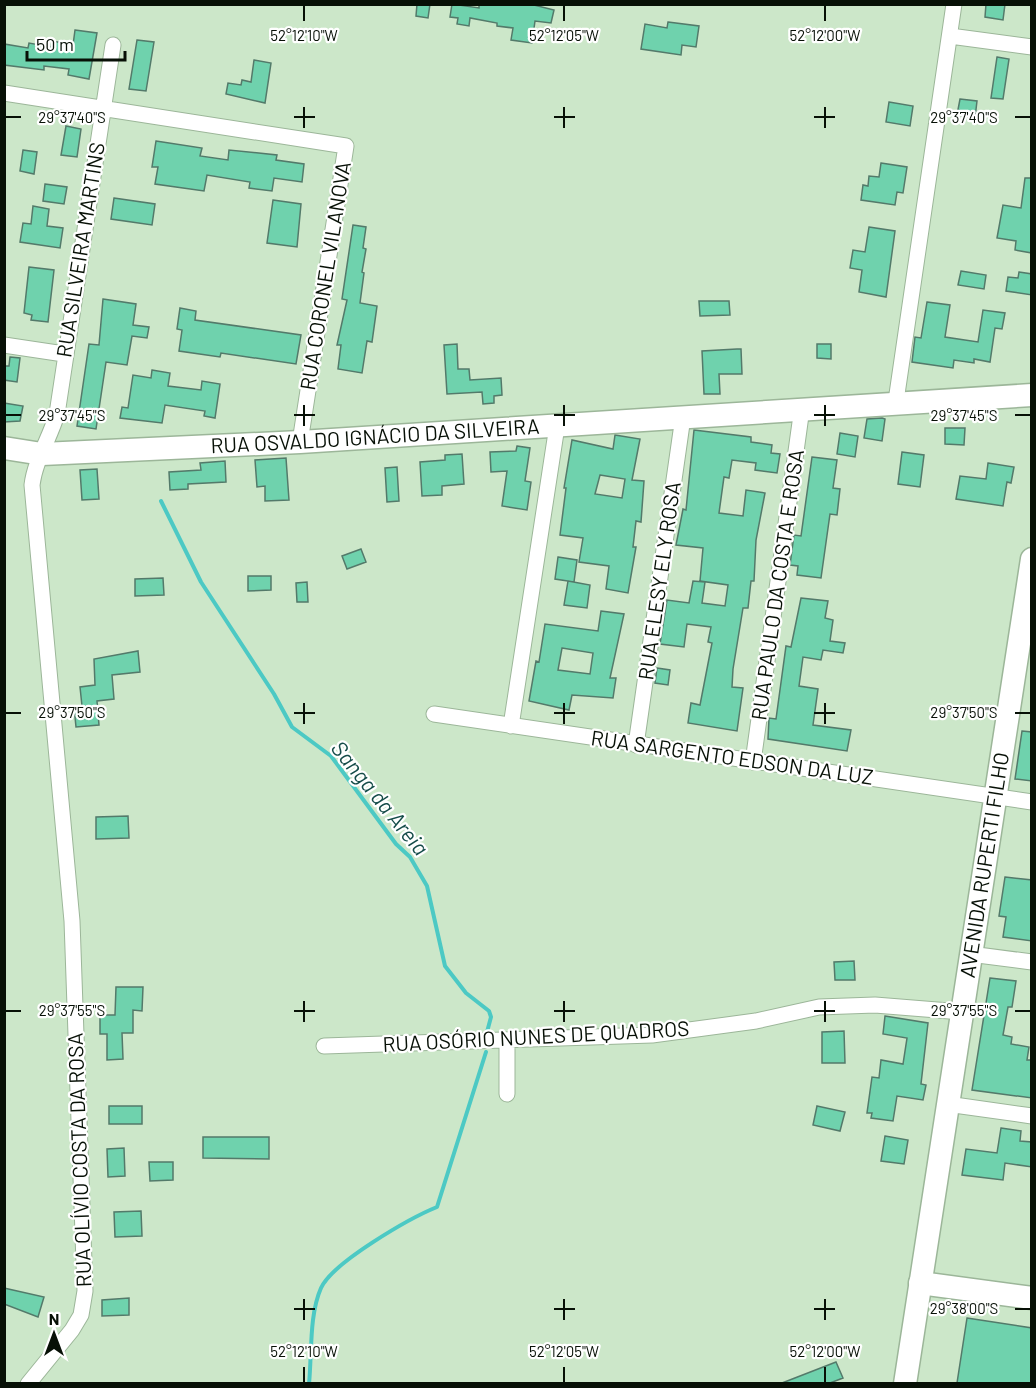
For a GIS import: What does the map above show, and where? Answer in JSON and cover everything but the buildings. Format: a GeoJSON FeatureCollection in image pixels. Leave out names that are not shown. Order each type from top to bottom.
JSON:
{"type":"FeatureCollection","features":[{"type":"Feature","properties":{"kind":"street"},"geometry":{"type":"LineString","coordinates":[[896,401],[954,4]]}},
{"type":"Feature","properties":{"kind":"street"},"geometry":{"type":"LineString","coordinates":[[950,36],[1032,47]]}},
{"type":"Feature","properties":{"kind":"street","name":"RUA SILVEIRA MARTINS"},"geometry":{"type":"LineString","coordinates":[[42,454],[57,414],[64,354],[113,45]]}},
{"type":"Feature","properties":{"kind":"street"},"geometry":{"type":"LineString","coordinates":[[4,93],[103,108]]}},
{"type":"Feature","properties":{"kind":"street","name":"RUA CORONEL VILANOVA"},"geometry":{"type":"LineString","coordinates":[[103,108],[346,146],[300,442]]}},
{"type":"Feature","properties":{"kind":"street"},"geometry":{"type":"LineString","coordinates":[[4,345],[64,354]]}},
{"type":"Feature","properties":{"kind":"street","name":"RUA OSVALDO IGNÁCIO DA SILVEIRA"},"geometry":{"type":"LineString","coordinates":[[4,448],[42,454],[300,442],[896,401],[1032,394]]}},
{"type":"Feature","properties":{"kind":"street","name":"RUA PAULO DA COSTA E ROSA"},"geometry":{"type":"LineString","coordinates":[[753,762],[802,408]]}},
{"type":"Feature","properties":{"kind":"street","name":"RUA ELESY ELY ROSA"},"geometry":{"type":"LineString","coordinates":[[636,745],[683,417]]}},
{"type":"Feature","properties":{"kind":"street"},"geometry":{"type":"LineString","coordinates":[[511,726],[557,426]]}},
{"type":"Feature","properties":{"kind":"street","name":"RUA OLÍVIO COSTA DA ROSA"},"geometry":{"type":"LineString","coordinates":[[28,1383],[72,1330],[81,1315],[85,1291],[72,921],[32,485],[34,469],[42,454]]}},
{"type":"Feature","properties":{"kind":"street","name":"AVENIDA RUPERTI FILHO"},"geometry":{"type":"LineString","coordinates":[[905,1383],[1032,559]]}},
{"type":"Feature","properties":{"kind":"street","name":"RUA SARGENTO EDSON DA LUZ"},"geometry":{"type":"LineString","coordinates":[[434,714],[1032,802]]}},
{"type":"Feature","properties":{"kind":"street"},"geometry":{"type":"LineString","coordinates":[[970,954],[1032,962]]}},
{"type":"Feature","properties":{"kind":"street","name":"RUA OSÓRIO NUNES DE QUADROS"},"geometry":{"type":"LineString","coordinates":[[324,1046],[652,1035],[756,1021],[819,1007],[875,1005],[962,1012]]}},
{"type":"Feature","properties":{"kind":"street"},"geometry":{"type":"LineString","coordinates":[[507,1041],[507,1094]]}},
{"type":"Feature","properties":{"kind":"street"},"geometry":{"type":"LineString","coordinates":[[947,1104],[1032,1116]]}},
{"type":"Feature","properties":{"kind":"street"},"geometry":{"type":"LineString","coordinates":[[920,1283],[1032,1298]]}},
{"type":"Feature","properties":{"kind":"waterway","name":"Sanga da Areia"},"geometry":{"type":"LineString","coordinates":[[161,501],[201,582],[274,694],[292,727],[331,756],[396,844],[410,857],[427,886],[445,966],[466,993],[489,1011],[491,1017],[487,1032]]}},
{"type":"Feature","properties":{"kind":"waterway","name":"Sanga da Areia"},"geometry":{"type":"LineString","coordinates":[[309,1384],[314,1310],[321,1288],[340,1266],[373,1242],[437,1207],[486,1052]]}}]}
